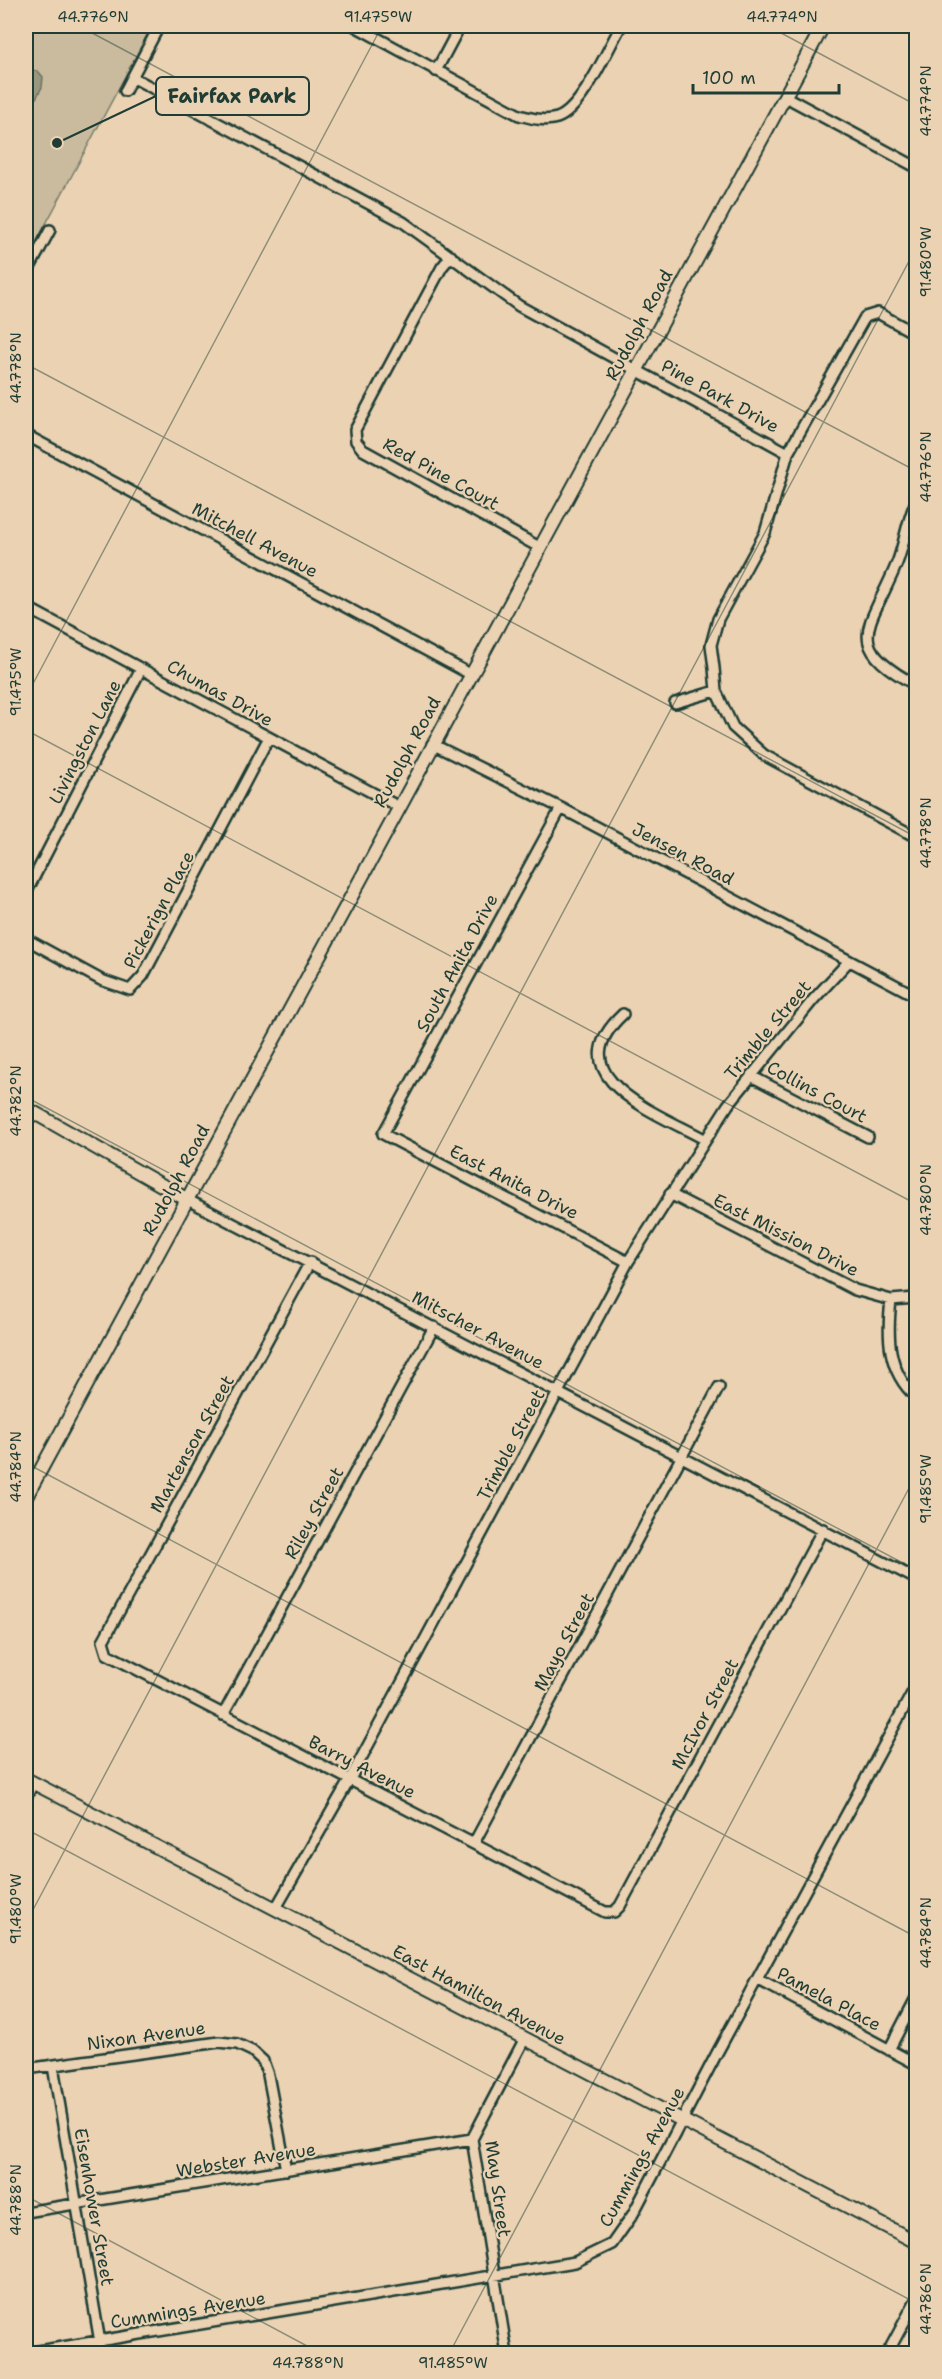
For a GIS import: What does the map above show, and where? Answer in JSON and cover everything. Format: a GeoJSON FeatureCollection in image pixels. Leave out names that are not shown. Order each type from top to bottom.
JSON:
{"type":"FeatureCollection","features":[{"type":"Feature","properties":{"kind":"street"},"geometry":{"type":"LineString","coordinates":[[125,91],[159,26]]}},
{"type":"Feature","properties":{"kind":"street"},"geometry":{"type":"LineString","coordinates":[[355,26],[519,115],[540,120],[558,118],[578,101],[593,79],[621,26]]}},
{"type":"Feature","properties":{"kind":"street"},"geometry":{"type":"LineString","coordinates":[[436,71],[460,26]]}},
{"type":"Feature","properties":{"kind":"street","name":"Rudolph Road"},"geometry":{"type":"LineString","coordinates":[[26,1497],[823,26]]}},
{"type":"Feature","properties":{"kind":"street","name":"Pine Park Drive"},"geometry":{"type":"LineString","coordinates":[[132,77],[403,222],[519,306],[788,453]]}},
{"type":"Feature","properties":{"kind":"street"},"geometry":{"type":"LineString","coordinates":[[784,96],[916,167]]}},
{"type":"Feature","properties":{"kind":"street"},"geometry":{"type":"LineString","coordinates":[[26,275],[50,230]]}},
{"type":"Feature","properties":{"kind":"street","name":"Red Pine Court"},"geometry":{"type":"LineString","coordinates":[[451,256],[442,267],[355,430],[356,441],[363,450],[539,547]]}},
{"type":"Feature","properties":{"kind":"street"},"geometry":{"type":"LineString","coordinates":[[916,334],[878,313],[865,317],[788,453],[765,533],[718,620],[711,645],[716,691],[733,727],[764,755],[916,837]]}},
{"type":"Feature","properties":{"kind":"street","name":"Mitchell Avenue"},"geometry":{"type":"LineString","coordinates":[[26,435],[470,674]]}},
{"type":"Feature","properties":{"kind":"street"},"geometry":{"type":"LineString","coordinates":[[916,502],[910,514],[898,561],[869,623],[869,646],[877,660],[916,685]]}},
{"type":"Feature","properties":{"kind":"street","name":"Chumas Drive"},"geometry":{"type":"LineString","coordinates":[[26,608],[399,807]]}},
{"type":"Feature","properties":{"kind":"street","name":"Livingston Lane"},"geometry":{"type":"LineString","coordinates":[[26,893],[141,669]]}},
{"type":"Feature","properties":{"kind":"street"},"geometry":{"type":"LineString","coordinates":[[675,704],[716,691]]}},
{"type":"Feature","properties":{"kind":"street","name":"Pickerign Place"},"geometry":{"type":"LineString","coordinates":[[26,939],[101,980],[130,990],[143,976],[268,739]]}},
{"type":"Feature","properties":{"kind":"street","name":"Jensen Road"},"geometry":{"type":"LineString","coordinates":[[432,744],[561,808],[916,996]]}},
{"type":"Feature","properties":{"kind":"street","name":"South Anita Drive"},"geometry":{"type":"LineString","coordinates":[[383,1134],[561,808]]}},
{"type":"Feature","properties":{"kind":"street","name":"Trimble Street"},"geometry":{"type":"LineString","coordinates":[[276,1908],[350,1779],[628,1262],[704,1139],[751,1076],[849,961]]}},
{"type":"Feature","properties":{"kind":"street"},"geometry":{"type":"LineString","coordinates":[[623,1014],[610,1026],[602,1040],[600,1056],[608,1081],[623,1094],[704,1139]]}},
{"type":"Feature","properties":{"kind":"street","name":"Collins Court"},"geometry":{"type":"LineString","coordinates":[[751,1076],[868,1137]]}},
{"type":"Feature","properties":{"kind":"street","name":"Mitscher Avenue"},"geometry":{"type":"LineString","coordinates":[[26,1108],[186,1199],[823,1529],[916,1580]]}},
{"type":"Feature","properties":{"kind":"street","name":"East Anita Drive"},"geometry":{"type":"LineString","coordinates":[[383,1134],[628,1262]]}},
{"type":"Feature","properties":{"kind":"street","name":"East Mission Drive"},"geometry":{"type":"LineString","coordinates":[[670,1194],[855,1290],[891,1300]]}},
{"type":"Feature","properties":{"kind":"street","name":"Martenson Street"},"geometry":{"type":"LineString","coordinates":[[103,1641],[310,1262]]}},
{"type":"Feature","properties":{"kind":"street"},"geometry":{"type":"LineString","coordinates":[[916,1298],[891,1300],[887,1335],[894,1364],[904,1386],[916,1397]]}},
{"type":"Feature","properties":{"kind":"street","name":"Riley Street"},"geometry":{"type":"LineString","coordinates":[[223,1715],[434,1327]]}},
{"type":"Feature","properties":{"kind":"street","name":"Mayo Street"},"geometry":{"type":"LineString","coordinates":[[474,1843],[719,1387]]}},
{"type":"Feature","properties":{"kind":"street","name":"McIvor Street"},"geometry":{"type":"LineString","coordinates":[[614,1912],[620,1906],[823,1529]]}},
{"type":"Feature","properties":{"kind":"street","name":"Barry Avenue"},"geometry":{"type":"LineString","coordinates":[[103,1641],[106,1653],[605,1912],[614,1912]]}},
{"type":"Feature","properties":{"kind":"street","name":"Cummings Avenue"},"geometry":{"type":"LineString","coordinates":[[26,2353],[576,2262],[612,2244],[633,2214],[681,2120],[916,1686]]}},
{"type":"Feature","properties":{"kind":"street"},"geometry":{"type":"LineString","coordinates":[[26,1797],[29,1781]]}},
{"type":"Feature","properties":{"kind":"street","name":"East Hamilton Avenue"},"geometry":{"type":"LineString","coordinates":[[29,1781],[916,2242]]}},
{"type":"Feature","properties":{"kind":"street","name":"Pamela Place"},"geometry":{"type":"LineString","coordinates":[[757,1979],[916,2064]]}},
{"type":"Feature","properties":{"kind":"street"},"geometry":{"type":"LineString","coordinates":[[889,2050],[916,1998]]}},
{"type":"Feature","properties":{"kind":"street","name":"May Street"},"geometry":{"type":"LineString","coordinates":[[507,2354],[472,2139],[524,2040]]}},
{"type":"Feature","properties":{"kind":"street","name":"Nixon Avenue"},"geometry":{"type":"LineString","coordinates":[[26,2069],[204,2043],[237,2044],[262,2061],[268,2075],[286,2170]]}},
{"type":"Feature","properties":{"kind":"street","name":"Eisenhower Street"},"geometry":{"type":"LineString","coordinates":[[53,2066],[102,2354]]}},
{"type":"Feature","properties":{"kind":"street","name":"Webster Avenue"},"geometry":{"type":"LineString","coordinates":[[26,2212],[472,2139]]}},
{"type":"Feature","properties":{"kind":"street"},"geometry":{"type":"LineString","coordinates":[[887,2354],[916,2300]]}},
{"type":"Feature","properties":{"kind":"shaded area"},"geometry":{"type":"Polygon","coordinates":[[[26,26],[152,26],[26,261],[26,26]]]}},
{"type":"Feature","properties":{"kind":"shaded area"},"geometry":{"type":"Polygon","coordinates":[[[26,70],[38,71],[43,77],[42,87],[26,117],[26,70]]]}},
{"type":"Feature","properties":{"kind":"place","name":"Fairfax Park"},"geometry":{"type":"Point","coordinates":[57,143]}}]}
